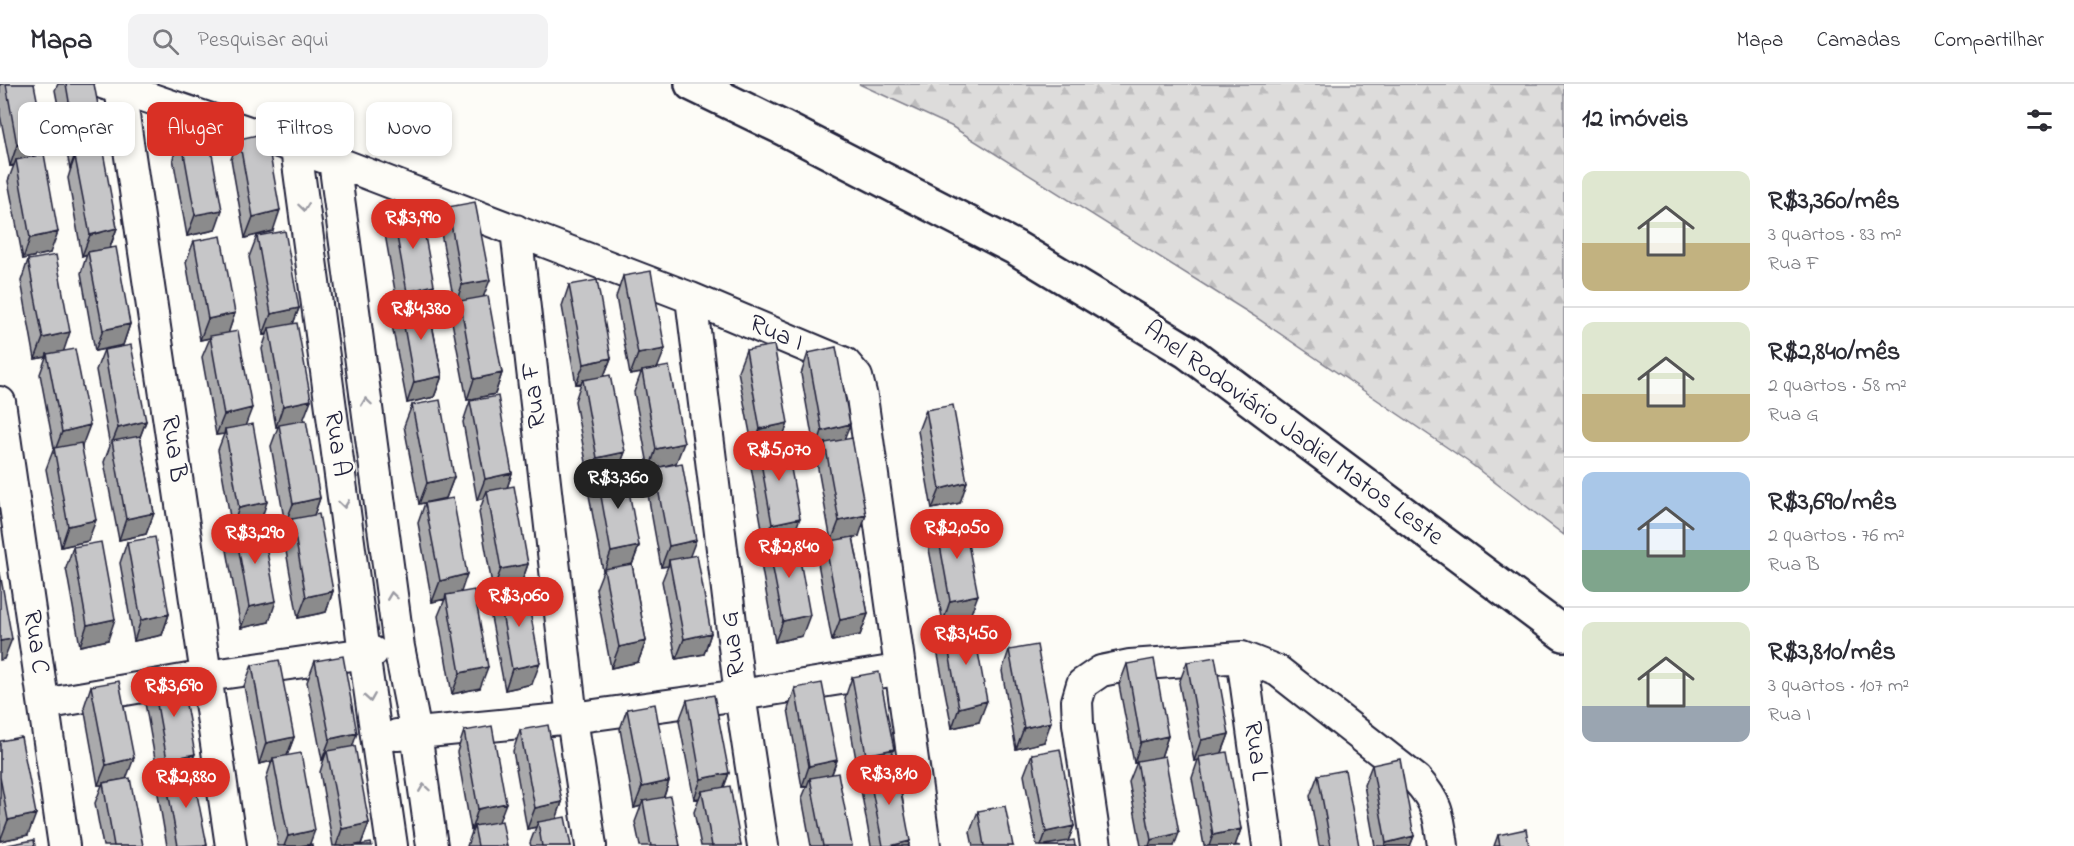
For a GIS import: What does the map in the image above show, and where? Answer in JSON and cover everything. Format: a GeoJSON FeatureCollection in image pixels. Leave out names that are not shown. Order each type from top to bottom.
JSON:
{"type":"FeatureCollection","features":[{"type":"Feature","properties":{"kind":"highway","name":"Anel Rodoviário Jadiel Matos Leste"},"geometry":{"type":"LineString","coordinates":[[692,84],[781,127],[1016,248],[1188,352],[1564,634]]}},
{"type":"Feature","properties":{"kind":"street"},"geometry":{"type":"LineString","coordinates":[[112,86],[256,135]]}},
{"type":"Feature","properties":{"kind":"street","name":"Rua B"},"geometry":{"type":"LineString","coordinates":[[112,86],[231,846]]}},
{"type":"Feature","properties":{"kind":"street","name":"Rua A"},"geometry":{"type":"LineString","coordinates":[[297,156],[392,846]]}},
{"type":"Feature","properties":{"kind":"street"},"geometry":{"type":"LineString","coordinates":[[318,156],[516,230]]}},
{"type":"Feature","properties":{"kind":"street","name":"Rua A"},"geometry":{"type":"LineString","coordinates":[[334,161],[399,647],[416,733],[432,846]]}},
{"type":"Feature","properties":{"kind":"street","name":"Rua I"},"geometry":{"type":"LineString","coordinates":[[516,230],[691,298],[846,363],[857,377],[862,397],[925,846]]}},
{"type":"Feature","properties":{"kind":"street","name":"Rua F"},"geometry":{"type":"LineString","coordinates":[[516,230],[572,718],[591,846]]}},
{"type":"Feature","properties":{"kind":"street","name":"Rua G"},"geometry":{"type":"LineString","coordinates":[[691,298],[740,695],[763,846]]}},
{"type":"Feature","properties":{"kind":"street","name":"Rua C"},"geometry":{"type":"LineString","coordinates":[[0,402],[64,846]]}},
{"type":"Feature","properties":{"kind":"street"},"geometry":{"type":"LineString","coordinates":[[44,704],[206,676],[399,647]]}},
{"type":"Feature","properties":{"kind":"street"},"geometry":{"type":"LineString","coordinates":[[1096,846],[1078,724],[1077,701],[1082,684],[1101,671],[1130,665],[1242,657],[1278,671],[1417,780],[1431,795],[1438,815],[1443,846]]}},
{"type":"Feature","properties":{"kind":"street","name":"Rua L"},"geometry":{"type":"LineString","coordinates":[[1242,657],[1268,846]]}},
{"type":"Feature","properties":{"kind":"street"},"geometry":{"type":"LineString","coordinates":[[376,738],[572,718],[899,670]]}},
{"type":"Feature","properties":{"kind":"green space"},"geometry":{"type":"Polygon","coordinates":[[[859,84],[1564,84],[1564,535],[1467,461],[1254,316],[951,126],[859,84]]]}},
{"type":"Feature","properties":{"kind":"building"},"geometry":{"type":"Polygon","coordinates":[[[6,84],[34,84],[38,102],[18,102],[17,145],[6,84]]]}},
{"type":"Feature","properties":{"kind":"building"},"geometry":{"type":"Polygon","coordinates":[[[66,84],[94,84],[97,102],[69,102],[66,84]]]}},
{"type":"Feature","properties":{"kind":"building"},"geometry":{"type":"Polygon","coordinates":[[[256,135],[256,156],[270,156],[280,210],[253,217],[242,156],[244,156],[244,138],[256,135]]]}},
{"type":"Feature","properties":{"kind":"building"},"geometry":{"type":"Polygon","coordinates":[[[44,156],[58,232],[30,238],[16,160],[44,156]]]}},
{"type":"Feature","properties":{"kind":"building"},"geometry":{"type":"Polygon","coordinates":[[[104,156],[117,228],[90,235],[75,157],[104,156]]]}},
{"type":"Feature","properties":{"kind":"building"},"geometry":{"type":"Polygon","coordinates":[[[184,156],[212,156],[222,210],[195,215],[184,156]]]}},
{"type":"Feature","properties":{"kind":"building"},"geometry":{"type":"Polygon","coordinates":[[[475,202],[490,280],[462,285],[448,207],[475,202]]]}},
{"type":"Feature","properties":{"kind":"building"},"geometry":{"type":"Polygon","coordinates":[[[420,209],[434,285],[407,292],[393,214],[420,209]]]}},
{"type":"Feature","properties":{"kind":"building"},"geometry":{"type":"Polygon","coordinates":[[[285,231],[299,308],[271,314],[257,236],[285,231]]]}},
{"type":"Feature","properties":{"kind":"building"},"geometry":{"type":"Polygon","coordinates":[[[221,236],[235,313],[208,319],[194,241],[221,236]]]}},
{"type":"Feature","properties":{"kind":"building"},"geometry":{"type":"Polygon","coordinates":[[[116,247],[130,324],[103,330],[88,252],[116,247]]]}},
{"type":"Feature","properties":{"kind":"building"},"geometry":{"type":"Polygon","coordinates":[[[56,255],[70,332],[43,338],[28,260],[56,255]]]}},
{"type":"Feature","properties":{"kind":"building"},"geometry":{"type":"Polygon","coordinates":[[[651,271],[665,349],[638,354],[623,276],[651,271]]]}},
{"type":"Feature","properties":{"kind":"building"},"geometry":{"type":"Polygon","coordinates":[[[597,280],[611,358],[584,364],[569,285],[597,280]]]}},
{"type":"Feature","properties":{"kind":"building"},"geometry":{"type":"Polygon","coordinates":[[[488,296],[502,373],[474,379],[460,301],[488,296]]]}},
{"type":"Feature","properties":{"kind":"building"},"geometry":{"type":"Polygon","coordinates":[[[427,299],[442,376],[414,382],[400,304],[427,299]]]}},
{"type":"Feature","properties":{"kind":"building"},"geometry":{"type":"Polygon","coordinates":[[[297,323],[311,400],[283,406],[269,328],[297,323]]]}},
{"type":"Feature","properties":{"kind":"building"},"geometry":{"type":"Polygon","coordinates":[[[238,331],[252,408],[224,415],[210,336],[238,331]]]}},
{"type":"Feature","properties":{"kind":"building"},"geometry":{"type":"Polygon","coordinates":[[[131,345],[146,421],[118,428],[104,350],[131,345]]]}},
{"type":"Feature","properties":{"kind":"building"},"geometry":{"type":"Polygon","coordinates":[[[774,345],[788,423],[760,429],[746,350],[774,345]]]}},
{"type":"Feature","properties":{"kind":"building"},"geometry":{"type":"Polygon","coordinates":[[[836,347],[850,424],[822,431],[808,353],[836,347]]]}},
{"type":"Feature","properties":{"kind":"building"},"geometry":{"type":"Polygon","coordinates":[[[75,349],[90,425],[62,432],[47,354],[75,349]]]}},
{"type":"Feature","properties":{"kind":"building"},"geometry":{"type":"Polygon","coordinates":[[[669,366],[684,443],[656,449],[642,371],[669,366]]]}},
{"type":"Feature","properties":{"kind":"building"},"geometry":{"type":"Polygon","coordinates":[[[610,375],[625,452],[597,458],[583,380],[610,375]]]}},
{"type":"Feature","properties":{"kind":"building"},"geometry":{"type":"Polygon","coordinates":[[[498,396],[512,473],[485,479],[470,401],[498,396]]]}},
{"type":"Feature","properties":{"kind":"building"},"geometry":{"type":"Polygon","coordinates":[[[440,400],[454,477],[427,483],[412,405],[440,400]]]}},
{"type":"Feature","properties":{"kind":"building"},"geometry":{"type":"Polygon","coordinates":[[[953,405],[967,482],[940,489],[926,410],[953,405]]]}},
{"type":"Feature","properties":{"kind":"building"},"geometry":{"type":"Polygon","coordinates":[[[306,420],[320,498],[293,504],[279,425],[306,420]]]}},
{"type":"Feature","properties":{"kind":"building"},"geometry":{"type":"Polygon","coordinates":[[[253,424],[267,502],[239,508],[225,429],[253,424]]]}},
{"type":"Feature","properties":{"kind":"building"},"geometry":{"type":"Polygon","coordinates":[[[140,436],[154,513],[126,519],[112,441],[140,436]]]}},
{"type":"Feature","properties":{"kind":"building"},"geometry":{"type":"Polygon","coordinates":[[[852,438],[866,515],[839,521],[825,443],[852,438]]]}},
{"type":"Feature","properties":{"kind":"building"},"geometry":{"type":"Polygon","coordinates":[[[786,441],[800,518],[772,524],[758,446],[786,441]]]}},
{"type":"Feature","properties":{"kind":"building"},"geometry":{"type":"Polygon","coordinates":[[[81,443],[96,520],[68,526],[54,448],[81,443]]]}},
{"type":"Feature","properties":{"kind":"building"},"geometry":{"type":"Polygon","coordinates":[[[682,463],[696,540],[669,546],[654,468],[682,463]]]}},
{"type":"Feature","properties":{"kind":"building"},"geometry":{"type":"Polygon","coordinates":[[[625,469],[639,546],[611,552],[597,474],[625,469]]]}},
{"type":"Feature","properties":{"kind":"building"},"geometry":{"type":"Polygon","coordinates":[[[514,486],[528,564],[501,569],[487,491],[514,486]]]}},
{"type":"Feature","properties":{"kind":"building"},"geometry":{"type":"Polygon","coordinates":[[[453,498],[467,574],[440,581],[425,503],[453,498]]]}},
{"type":"Feature","properties":{"kind":"building"},"geometry":{"type":"Polygon","coordinates":[[[319,514],[333,591],[306,597],[292,519],[319,514]]]}},
{"type":"Feature","properties":{"kind":"building"},"geometry":{"type":"Polygon","coordinates":[[[963,518],[978,595],[950,601],[936,523],[963,518]]]}},
{"type":"Feature","properties":{"kind":"building"},"geometry":{"type":"Polygon","coordinates":[[[262,524],[276,601],[249,607],[235,529],[262,524]]]}},
{"type":"Feature","properties":{"kind":"building"},"geometry":{"type":"Polygon","coordinates":[[[155,537],[169,614],[141,620],[127,542],[155,537]]]}},
{"type":"Feature","properties":{"kind":"building"},"geometry":{"type":"Polygon","coordinates":[[[853,537],[868,614],[840,620],[825,542],[853,537]]]}},
{"type":"Feature","properties":{"kind":"building"},"geometry":{"type":"Polygon","coordinates":[[[796,538],[810,615],[783,621],[768,543],[796,538]]]}},
{"type":"Feature","properties":{"kind":"building"},"geometry":{"type":"Polygon","coordinates":[[[101,542],[115,619],[87,625],[73,547],[101,542]]]}},
{"type":"Feature","properties":{"kind":"building"},"geometry":{"type":"Polygon","coordinates":[[[697,555],[711,633],[684,639],[669,560],[697,555]]]}},
{"type":"Feature","properties":{"kind":"building"},"geometry":{"type":"Polygon","coordinates":[[[632,564],[646,641],[619,647],[604,569],[632,564]]]}},
{"type":"Feature","properties":{"kind":"building"},"geometry":{"type":"Polygon","coordinates":[[[0,573],[12,639],[0,641],[0,573]]]}},
{"type":"Feature","properties":{"kind":"building"},"geometry":{"type":"Polygon","coordinates":[[[525,586],[540,663],[512,669],[498,591],[525,586]]]}},
{"type":"Feature","properties":{"kind":"building"},"geometry":{"type":"Polygon","coordinates":[[[474,590],[488,667],[460,673],[446,595],[474,590]]]}},
{"type":"Feature","properties":{"kind":"building"},"geometry":{"type":"Polygon","coordinates":[[[973,625],[987,701],[959,708],[945,630],[973,625]]]}},
{"type":"Feature","properties":{"kind":"building"},"geometry":{"type":"Polygon","coordinates":[[[1037,645],[1051,722],[1024,728],[1009,650],[1037,645]]]}},
{"type":"Feature","properties":{"kind":"building"},"geometry":{"type":"Polygon","coordinates":[[[343,656],[357,733],[330,739],[315,661],[343,656]]]}},
{"type":"Feature","properties":{"kind":"building"},"geometry":{"type":"Polygon","coordinates":[[[1215,657],[1229,734],[1201,740],[1187,662],[1215,657]]]}},
{"type":"Feature","properties":{"kind":"building"},"geometry":{"type":"Polygon","coordinates":[[[1154,659],[1168,736],[1141,742],[1127,664],[1154,659]]]}},
{"type":"Feature","properties":{"kind":"building"},"geometry":{"type":"Polygon","coordinates":[[[279,660],[294,737],[266,743],[252,665],[279,660]]]}},
{"type":"Feature","properties":{"kind":"building"},"geometry":{"type":"Polygon","coordinates":[[[879,672],[894,749],[866,755],[852,677],[879,672]]]}},
{"type":"Feature","properties":{"kind":"building"},"geometry":{"type":"Polygon","coordinates":[[[181,677],[195,754],[167,760],[153,682],[181,677]]]}},
{"type":"Feature","properties":{"kind":"building"},"geometry":{"type":"Polygon","coordinates":[[[119,681],[134,758],[106,765],[91,686],[119,681]]]}},
{"type":"Feature","properties":{"kind":"building"},"geometry":{"type":"Polygon","coordinates":[[[822,683],[837,760],[809,766],[795,688],[822,683]]]}},
{"type":"Feature","properties":{"kind":"building"},"geometry":{"type":"Polygon","coordinates":[[[714,695],[729,773],[701,779],[687,700],[714,695]]]}},
{"type":"Feature","properties":{"kind":"building"},"geometry":{"type":"Polygon","coordinates":[[[655,704],[669,781],[642,787],[627,709],[655,704]]]}},
{"type":"Feature","properties":{"kind":"building"},"geometry":{"type":"Polygon","coordinates":[[[548,725],[562,802],[535,808],[520,730],[548,725]]]}},
{"type":"Feature","properties":{"kind":"building"},"geometry":{"type":"Polygon","coordinates":[[[492,726],[506,803],[478,809],[464,731],[492,726]]]}},
{"type":"Feature","properties":{"kind":"building"},"geometry":{"type":"Polygon","coordinates":[[[21,737],[36,814],[8,820],[0,777],[0,741],[21,737]]]}},
{"type":"Feature","properties":{"kind":"building"},"geometry":{"type":"Polygon","coordinates":[[[355,746],[369,823],[342,829],[327,751],[355,746]]]}},
{"type":"Feature","properties":{"kind":"building"},"geometry":{"type":"Polygon","coordinates":[[[1060,749],[1074,826],[1046,832],[1032,754],[1060,749]]]}},
{"type":"Feature","properties":{"kind":"building"},"geometry":{"type":"Polygon","coordinates":[[[1227,752],[1241,829],[1213,835],[1199,757],[1227,752]]]}},
{"type":"Feature","properties":{"kind":"building"},"geometry":{"type":"Polygon","coordinates":[[[301,753],[315,830],[288,836],[273,758],[301,753]]]}},
{"type":"Feature","properties":{"kind":"building"},"geometry":{"type":"Polygon","coordinates":[[[1165,756],[1179,833],[1151,840],[1137,761],[1165,756]]]}},
{"type":"Feature","properties":{"kind":"building"},"geometry":{"type":"Polygon","coordinates":[[[1400,759],[1414,836],[1386,843],[1372,765],[1400,759]]]}},
{"type":"Feature","properties":{"kind":"building"},"geometry":{"type":"Polygon","coordinates":[[[896,765],[910,841],[883,846],[868,770],[896,765]]]}},
{"type":"Feature","properties":{"kind":"building"},"geometry":{"type":"Polygon","coordinates":[[[192,769],[207,845],[178,846],[165,774],[192,769]]]}},
{"type":"Feature","properties":{"kind":"building"},"geometry":{"type":"Polygon","coordinates":[[[1345,770],[1359,846],[1331,846],[1318,775],[1345,770]]]}},
{"type":"Feature","properties":{"kind":"building"},"geometry":{"type":"Polygon","coordinates":[[[838,773],[852,846],[823,846],[810,778],[838,773]]]}},
{"type":"Feature","properties":{"kind":"building"},"geometry":{"type":"Polygon","coordinates":[[[130,778],[143,846],[114,846],[103,783],[130,778]]]}},
{"type":"Feature","properties":{"kind":"building"},"geometry":{"type":"Polygon","coordinates":[[[730,786],[741,846],[712,846],[702,791],[730,786]]]}},
{"type":"Feature","properties":{"kind":"building"},"geometry":{"type":"Polygon","coordinates":[[[670,796],[680,846],[651,846],[643,801],[670,796]]]}},
{"type":"Feature","properties":{"kind":"building"},"geometry":{"type":"Polygon","coordinates":[[[1005,806],[1013,846],[984,846],[978,811],[1005,806]]]}},
{"type":"Feature","properties":{"kind":"building"},"geometry":{"type":"Polygon","coordinates":[[[565,817],[571,846],[542,846],[538,822],[565,817]]]}},
{"type":"Feature","properties":{"kind":"building"},"geometry":{"type":"Polygon","coordinates":[[[502,821],[507,846],[478,846],[474,826],[502,821]]]}},
{"type":"Feature","properties":{"kind":"building"},"geometry":{"type":"Polygon","coordinates":[[[1526,829],[1529,846],[1500,846],[1498,835],[1526,829]]]}},
{"type":"Feature","properties":{"kind":"building"},"geometry":{"type":"Polygon","coordinates":[[[34,840],[35,846],[7,846],[7,845],[34,840]]]}},
{"type":"Feature","properties":{"kind":"building"},"geometry":{"type":"Polygon","coordinates":[[[1074,840],[1075,846],[1046,846],[1046,845],[1074,840]]]}},
{"type":"Feature","properties":{"kind":"building"},"geometry":{"type":"Polygon","coordinates":[[[371,843],[372,846],[353,846],[371,843]]]}}]}
